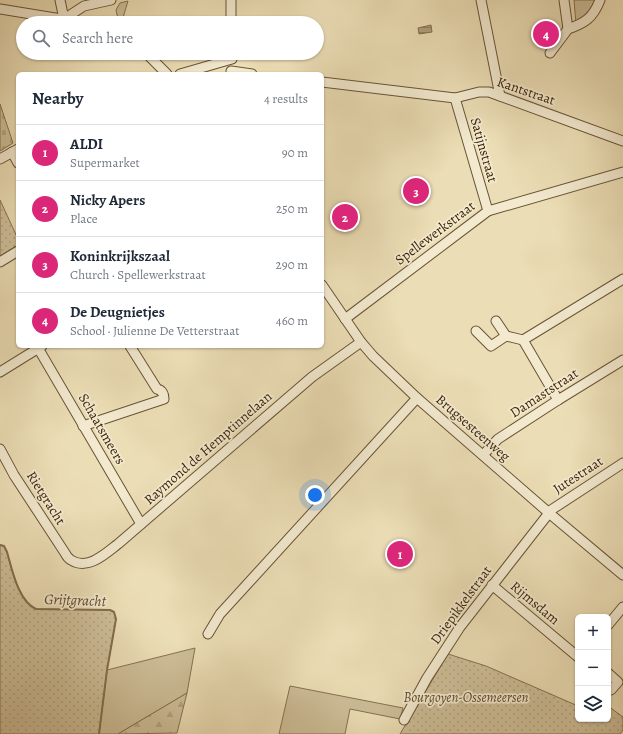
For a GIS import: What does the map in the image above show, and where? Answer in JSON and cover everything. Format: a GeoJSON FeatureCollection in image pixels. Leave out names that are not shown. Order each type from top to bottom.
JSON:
{"type":"FeatureCollection","features":[{"type":"Feature","properties":{"kind":"street"},"geometry":{"type":"LineString","coordinates":[[60,0],[63,16]]}},
{"type":"Feature","properties":{"kind":"street"},"geometry":{"type":"LineString","coordinates":[[69,16],[84,6],[111,0]]}},
{"type":"Feature","properties":{"kind":"street"},"geometry":{"type":"LineString","coordinates":[[231,0],[231,16]]}},
{"type":"Feature","properties":{"kind":"street"},"geometry":{"type":"LineString","coordinates":[[481,0],[500,96]]}},
{"type":"Feature","properties":{"kind":"street"},"geometry":{"type":"LineString","coordinates":[[564,0],[568,29]]}},
{"type":"Feature","properties":{"kind":"street"},"geometry":{"type":"LineString","coordinates":[[550,53],[568,29],[582,24],[591,16],[597,8],[600,0]]}},
{"type":"Feature","properties":{"kind":"street"},"geometry":{"type":"LineString","coordinates":[[0,9],[45,16]]}},
{"type":"Feature","properties":{"kind":"street"},"geometry":{"type":"LineString","coordinates":[[153,60],[165,72]]}},
{"type":"Feature","properties":{"kind":"street"},"geometry":{"type":"LineString","coordinates":[[186,72],[220,60]]}},
{"type":"Feature","properties":{"kind":"street"},"geometry":{"type":"LineString","coordinates":[[231,60],[231,72]]}},
{"type":"Feature","properties":{"kind":"street","name":"Kantstraat"},"geometry":{"type":"LineString","coordinates":[[324,82],[455,98],[479,92],[489,92],[623,141]]}},
{"type":"Feature","properties":{"kind":"street","name":"Satijnstraat"},"geometry":{"type":"LineString","coordinates":[[455,98],[488,211]]}},
{"type":"Feature","properties":{"kind":"street"},"geometry":{"type":"LineString","coordinates":[[0,159],[15,151]]}},
{"type":"Feature","properties":{"kind":"street","name":"Spellewerkstraat"},"geometry":{"type":"LineString","coordinates":[[344,319],[488,211],[623,172]]}},
{"type":"Feature","properties":{"kind":"street"},"geometry":{"type":"LineString","coordinates":[[0,262],[16,252]]}},
{"type":"Feature","properties":{"kind":"street"},"geometry":{"type":"LineString","coordinates":[[496,321],[506,336],[523,340],[623,279]]}},
{"type":"Feature","properties":{"kind":"street","name":"Brugsesteenweg"},"geometry":{"type":"LineString","coordinates":[[324,288],[344,319],[372,356],[417,398],[623,575]]}},
{"type":"Feature","properties":{"kind":"street"},"geometry":{"type":"LineString","coordinates":[[476,331],[491,346],[506,336]]}},
{"type":"Feature","properties":{"kind":"street"},"geometry":{"type":"LineString","coordinates":[[523,340],[558,400]]}},
{"type":"Feature","properties":{"kind":"street","name":"Raymond de Hemptinnelaan"},"geometry":{"type":"LineString","coordinates":[[71,560],[80,563],[88,563],[96,560],[141,524],[312,377],[361,342]]}},
{"type":"Feature","properties":{"kind":"street"},"geometry":{"type":"LineString","coordinates":[[0,372],[38,348]]}},
{"type":"Feature","properties":{"kind":"street","name":"Schaatsmeers"},"geometry":{"type":"LineString","coordinates":[[41,348],[83,426],[141,524]]}},
{"type":"Feature","properties":{"kind":"street"},"geometry":{"type":"LineString","coordinates":[[83,426],[164,398],[162,392],[156,389],[131,348]]}},
{"type":"Feature","properties":{"kind":"street","name":"Damaststraat"},"geometry":{"type":"LineString","coordinates":[[483,455],[498,439],[623,360]]}},
{"type":"Feature","properties":{"kind":"street"},"geometry":{"type":"LineString","coordinates":[[208,634],[216,619],[417,398]]}},
{"type":"Feature","properties":{"kind":"street","name":"Rietgracht"},"geometry":{"type":"LineString","coordinates":[[0,449],[14,475],[64,553],[71,560]]}},
{"type":"Feature","properties":{"kind":"street","name":"Jutestraat"},"geometry":{"type":"LineString","coordinates":[[549,512],[623,463]]}},
{"type":"Feature","properties":{"kind":"street","name":"Driepikkelstraat"},"geometry":{"type":"LineString","coordinates":[[404,720],[426,678],[460,627],[549,512]]}},
{"type":"Feature","properties":{"kind":"street","name":"Rijmsdam"},"geometry":{"type":"LineString","coordinates":[[492,585],[575,656]]}},
{"type":"Feature","properties":{"kind":"street"},"geometry":{"type":"LineString","coordinates":[[611,621],[623,607]]}},
{"type":"Feature","properties":{"kind":"street"},"geometry":{"type":"LineString","coordinates":[[611,674],[620,679],[612,690],[611,689]]}},
{"type":"Feature","properties":{"kind":"green space"},"geometry":{"type":"Polygon","coordinates":[[[574,0],[598,0],[595,7],[576,24],[574,0]]]}},
{"type":"Feature","properties":{"kind":"green space"},"geometry":{"type":"Polygon","coordinates":[[[128,1],[124,16],[117,15],[116,10],[120,3],[128,1]]]}},
{"type":"Feature","properties":{"kind":"green space"},"geometry":{"type":"Polygon","coordinates":[[[0,104],[13,143],[0,151],[0,104]]]}},
{"type":"Feature","properties":{"kind":"green space"},"geometry":{"type":"Polygon","coordinates":[[[0,200],[16,235],[16,246],[0,256],[0,200]]]}},
{"type":"Feature","properties":{"kind":"green space"},"geometry":{"type":"Polygon","coordinates":[[[0,545],[4,546],[7,552],[20,592],[30,605],[36,609],[110,610],[114,612],[116,619],[107,670],[99,734],[0,734],[0,545]]]}},
{"type":"Feature","properties":{"kind":"green space"},"geometry":{"type":"Polygon","coordinates":[[[195,648],[187,693],[118,734],[99,734],[107,670],[195,648]]]}},
{"type":"Feature","properties":{"kind":"green space","name":"Bourgoyen-Ossemeersen"},"geometry":{"type":"Polygon","coordinates":[[[448,654],[486,666],[575,705],[575,722],[611,722],[611,708],[623,717],[623,730],[620,734],[400,734],[448,654]]]}},
{"type":"Feature","properties":{"kind":"green space"},"geometry":{"type":"Polygon","coordinates":[[[290,686],[403,708],[400,719],[350,709],[345,734],[279,734],[290,686]]]}},
{"type":"Feature","properties":{"kind":"green space"},"geometry":{"type":"Polygon","coordinates":[[[187,693],[177,733],[118,734],[187,693]]]}},
{"type":"Feature","properties":{"kind":"shaded area"},"geometry":{"type":"Polygon","coordinates":[[[431,25],[432,32],[419,34],[418,28],[431,25]]]}},
{"type":"Feature","properties":{"kind":"waterway","name":"Grijtgracht"},"geometry":{"type":"LineString","coordinates":[[0,545],[4,546],[7,552],[20,592],[30,605],[36,609],[110,610],[114,612],[116,619],[107,670],[99,734]]}},
{"type":"Feature","properties":{"kind":"place","name":"De Deugnietjes"},"geometry":{"type":"Point","coordinates":[546,34]}},
{"type":"Feature","properties":{"kind":"place","name":"Koninkrijkszaal"},"geometry":{"type":"Point","coordinates":[416,191]}},
{"type":"Feature","properties":{"kind":"place","name":"Nicky Apers"},"geometry":{"type":"Point","coordinates":[345,217]}},
{"type":"Feature","properties":{"kind":"place","name":"ALDI"},"geometry":{"type":"Point","coordinates":[400,554]}}]}
